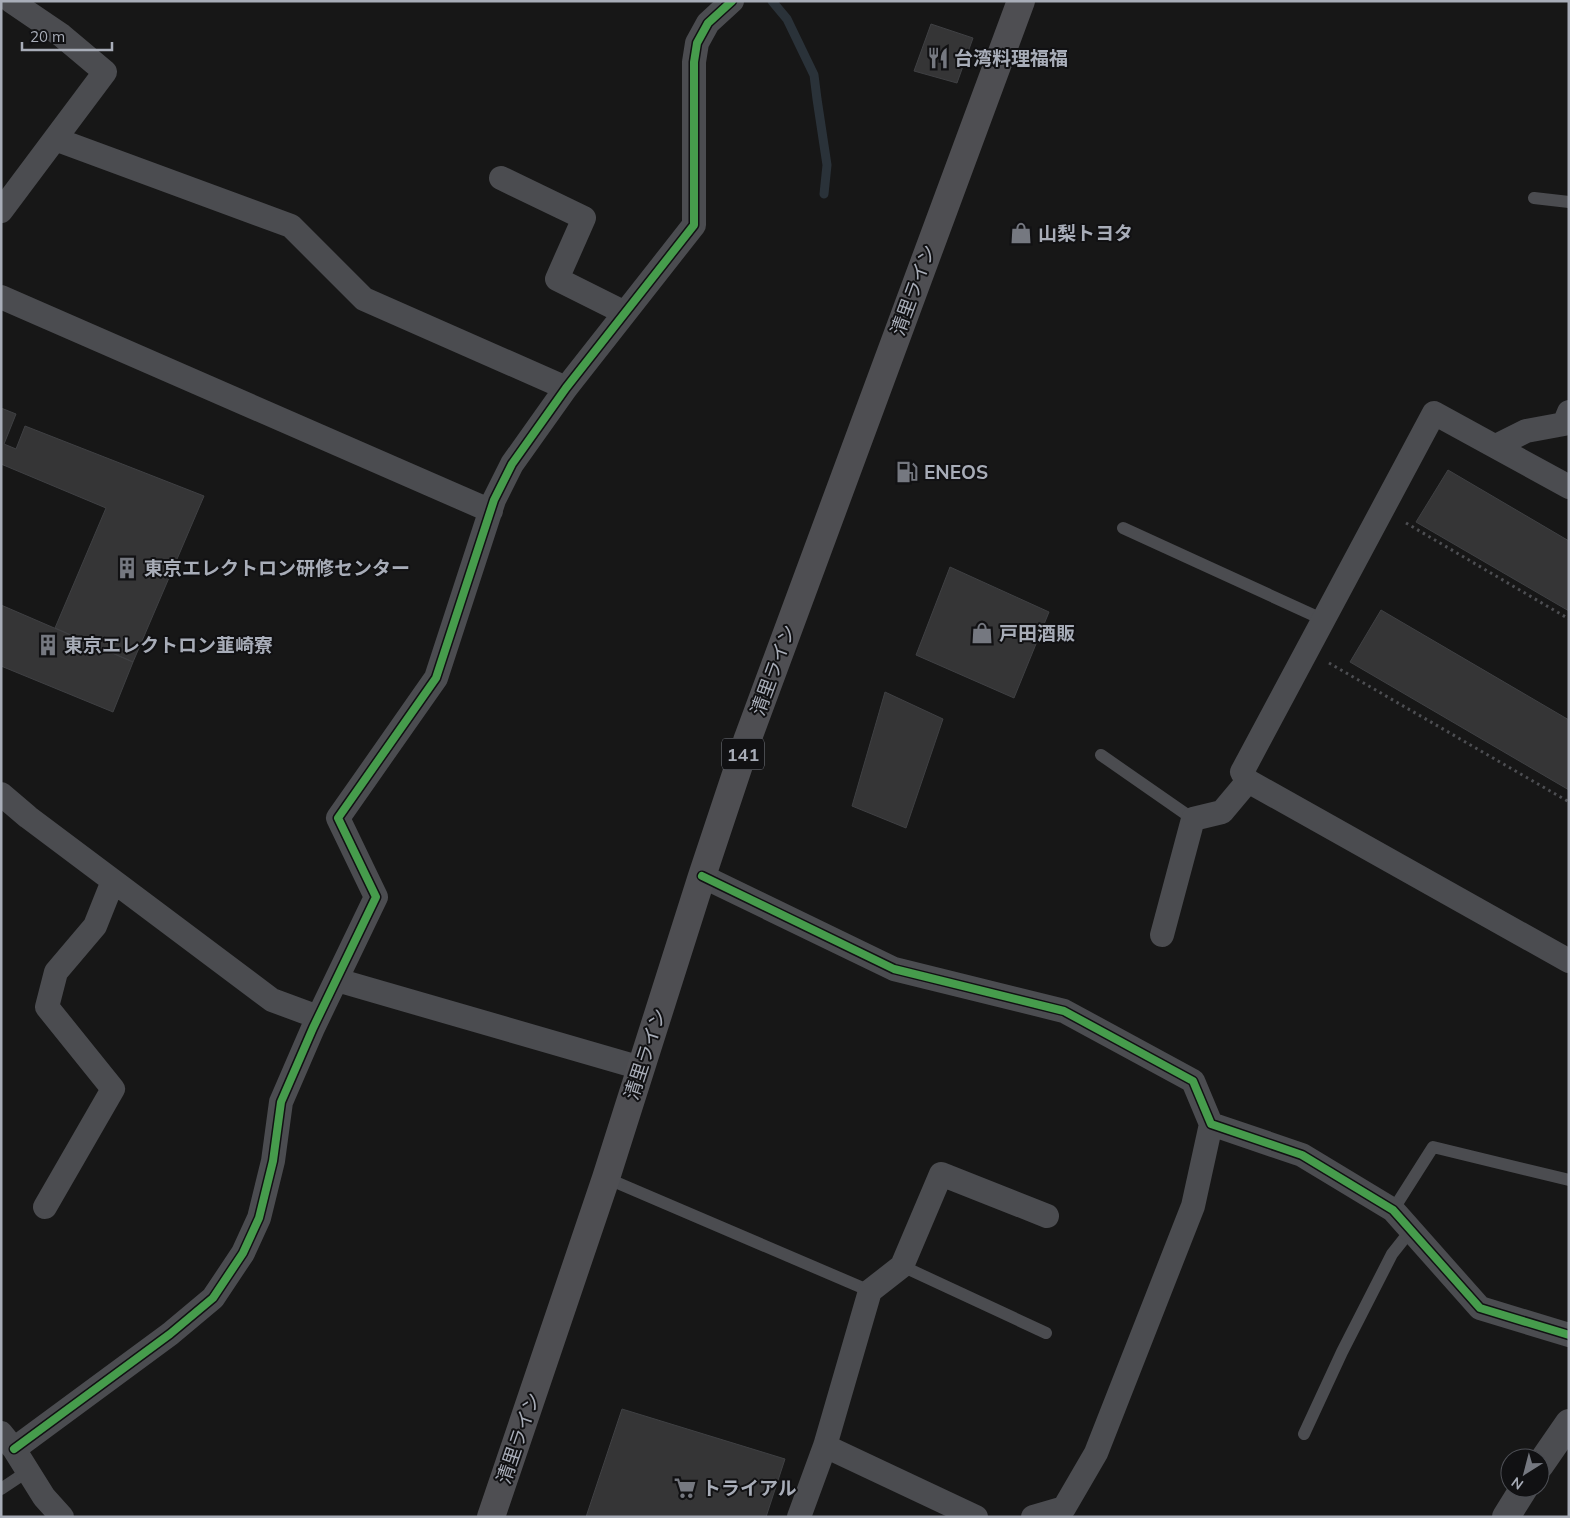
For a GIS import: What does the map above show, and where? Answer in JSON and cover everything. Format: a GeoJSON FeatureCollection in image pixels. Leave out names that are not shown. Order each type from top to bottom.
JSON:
{"type":"FeatureCollection","features":[{"type":"Feature","properties":{"kind":"highway","name":"清里ライン"},"geometry":{"type":"LineString","coordinates":[[491,1517],[606,1178],[702,876],[752,728],[1020,1]]}},
{"type":"Feature","properties":{"kind":"street"},"geometry":{"type":"LineString","coordinates":[[1,211],[105,72],[61,35],[12,1]]}},
{"type":"Feature","properties":{"kind":"street"},"geometry":{"type":"LineString","coordinates":[[62,1517],[44,1497],[8,1441],[170,1334],[214,1298],[243,1253],[259,1218],[273,1161],[281,1102],[318,1017],[376,897],[338,818],[436,678],[490,510],[512,464],[566,388],[694,225],[694,62],[697,43],[708,23],[732,1]]}},
{"type":"Feature","properties":{"kind":"street"},"geometry":{"type":"LineString","coordinates":[[55,139],[291,226],[364,299],[566,388]]}},
{"type":"Feature","properties":{"kind":"street"},"geometry":{"type":"LineString","coordinates":[[501,178],[584,218],[556,279],[625,313]]}},
{"type":"Feature","properties":{"kind":"street"},"geometry":{"type":"LineString","coordinates":[[1,297],[490,510]]}},
{"type":"Feature","properties":{"kind":"street"},"geometry":{"type":"LineString","coordinates":[[1496,446],[1526,431],[1564,424],[1569,412]]}},
{"type":"Feature","properties":{"kind":"street"},"geometry":{"type":"LineString","coordinates":[[1569,487],[1434,413],[1242,772],[1248,781],[1569,961]]}},
{"type":"Feature","properties":{"kind":"street"},"geometry":{"type":"LineString","coordinates":[[1162,936],[1194,819],[1222,812],[1248,781]]}},
{"type":"Feature","properties":{"kind":"street"},"geometry":{"type":"LineString","coordinates":[[1,794],[28,818],[272,1000],[318,1017]]}},
{"type":"Feature","properties":{"kind":"street"},"geometry":{"type":"LineString","coordinates":[[702,876],[894,969],[1064,1011],[1193,1081],[1211,1124],[1193,1206],[1071,1513],[1033,1517]]}},
{"type":"Feature","properties":{"kind":"street"},"geometry":{"type":"LineString","coordinates":[[45,1207],[114,1090],[47,1007],[56,972],[95,926],[114,881]]}},
{"type":"Feature","properties":{"kind":"street"},"geometry":{"type":"LineString","coordinates":[[337,980],[641,1068]]}},
{"type":"Feature","properties":{"kind":"street"},"geometry":{"type":"LineString","coordinates":[[1211,1124],[1302,1155],[1393,1210],[1480,1308],[1569,1335]]}},
{"type":"Feature","properties":{"kind":"street"},"geometry":{"type":"LineString","coordinates":[[799,1517],[825,1446],[870,1291],[902,1266],[941,1174],[1047,1216]]}},
{"type":"Feature","properties":{"kind":"street"},"geometry":{"type":"LineString","coordinates":[[1550,1451],[1569,1423]]}},
{"type":"Feature","properties":{"kind":"street"},"geometry":{"type":"LineString","coordinates":[[825,1446],[976,1517]]}},
{"type":"Feature","properties":{"kind":"street"},"geometry":{"type":"LineString","coordinates":[[1506,1517],[1518,1498]]}},
{"type":"Feature","properties":{"kind":"lane"},"geometry":{"type":"LineString","coordinates":[[1534,198],[1569,202]]}},
{"type":"Feature","properties":{"kind":"lane"},"geometry":{"type":"LineString","coordinates":[[1123,528],[1324,620]]}},
{"type":"Feature","properties":{"kind":"lane"},"geometry":{"type":"LineString","coordinates":[[1101,755],[1194,819]]}},
{"type":"Feature","properties":{"kind":"lane"},"geometry":{"type":"LineString","coordinates":[[1393,1210],[1432,1147],[1569,1180]]}},
{"type":"Feature","properties":{"kind":"lane"},"geometry":{"type":"LineString","coordinates":[[606,1178],[870,1291]]}},
{"type":"Feature","properties":{"kind":"lane"},"geometry":{"type":"LineString","coordinates":[[1304,1434],[1342,1352],[1392,1254],[1411,1230]]}},
{"type":"Feature","properties":{"kind":"lane"},"geometry":{"type":"LineString","coordinates":[[902,1266],[1046,1333]]}},
{"type":"Feature","properties":{"kind":"lane"},"geometry":{"type":"LineString","coordinates":[[1,1489],[28,1471]]}},
{"type":"Feature","properties":{"kind":"path"},"geometry":{"type":"LineString","coordinates":[[1382,510],[1569,619]]}},
{"type":"Feature","properties":{"kind":"path"},"geometry":{"type":"LineString","coordinates":[[1307,650],[1569,802]]}},
{"type":"Feature","properties":{"kind":"building"},"geometry":{"type":"Polygon","coordinates":[[[931,24],[973,38],[957,83],[914,71],[931,24]]]}},
{"type":"Feature","properties":{"kind":"building","name":"東京エレクトロン研修センター"},"geometry":{"type":"Polygon","coordinates":[[[1,408],[16,414],[4,444],[16,449],[25,426],[204,496],[133,662],[55,628],[106,508],[1,464],[1,408]]]}},
{"type":"Feature","properties":{"kind":"building"},"geometry":{"type":"Polygon","coordinates":[[[1448,470],[1569,541],[1569,611],[1416,522],[1448,470]]]}},
{"type":"Feature","properties":{"kind":"building","name":"戸田酒販"},"geometry":{"type":"Polygon","coordinates":[[[950,567],[1049,612],[1014,698],[916,655],[950,567]]]}},
{"type":"Feature","properties":{"kind":"building","name":"東京エレクトロン韮崎寮"},"geometry":{"type":"Polygon","coordinates":[[[1,605],[133,662],[113,712],[1,666],[1,605]]]}},
{"type":"Feature","properties":{"kind":"building"},"geometry":{"type":"Polygon","coordinates":[[[1381,610],[1569,720],[1569,790],[1350,662],[1381,610]]]}},
{"type":"Feature","properties":{"kind":"building"},"geometry":{"type":"Polygon","coordinates":[[[885,692],[943,719],[906,828],[852,806],[885,692]]]}},
{"type":"Feature","properties":{"kind":"building","name":"トライアル"},"geometry":{"type":"Polygon","coordinates":[[[622,1409],[785,1459],[766,1517],[586,1517],[622,1409]]]}},
{"type":"Feature","properties":{"kind":"waterway"},"geometry":{"type":"LineString","coordinates":[[772,1],[787,19],[814,75],[827,165],[824,194]]}},
{"type":"Feature","properties":{"kind":"cycle path"},"geometry":{"type":"LineString","coordinates":[[14,1449],[170,1334],[213,1298],[243,1253],[259,1218],[273,1161],[281,1102],[313,1028],[376,897],[338,818],[436,678],[494,500],[512,464],[566,388],[694,225],[694,62],[697,43],[708,23],[732,1]]}},
{"type":"Feature","properties":{"kind":"cycle path"},"geometry":{"type":"LineString","coordinates":[[702,876],[894,969],[1064,1011],[1193,1081],[1211,1124],[1302,1155],[1393,1210],[1480,1308],[1569,1335]]}},
{"type":"Feature","properties":{"kind":"place","name":"台湾料理福福"},"geometry":{"type":"Point","coordinates":[938,58]}},
{"type":"Feature","properties":{"kind":"place","name":"山梨トヨタ"},"geometry":{"type":"Point","coordinates":[1021,233]}},
{"type":"Feature","properties":{"kind":"place","name":"ENEOS"},"geometry":{"type":"Point","coordinates":[907,472]}},
{"type":"Feature","properties":{"kind":"place","name":"東京エレクトロン研修センター"},"geometry":{"type":"Point","coordinates":[127,568]}},
{"type":"Feature","properties":{"kind":"place","name":"戸田酒販"},"geometry":{"type":"Point","coordinates":[982,633]}},
{"type":"Feature","properties":{"kind":"place","name":"東京エレクトロン韮崎寮"},"geometry":{"type":"Point","coordinates":[48,645]}},
{"type":"Feature","properties":{"kind":"place","name":"トライアル"},"geometry":{"type":"Point","coordinates":[685,1488]}}]}
